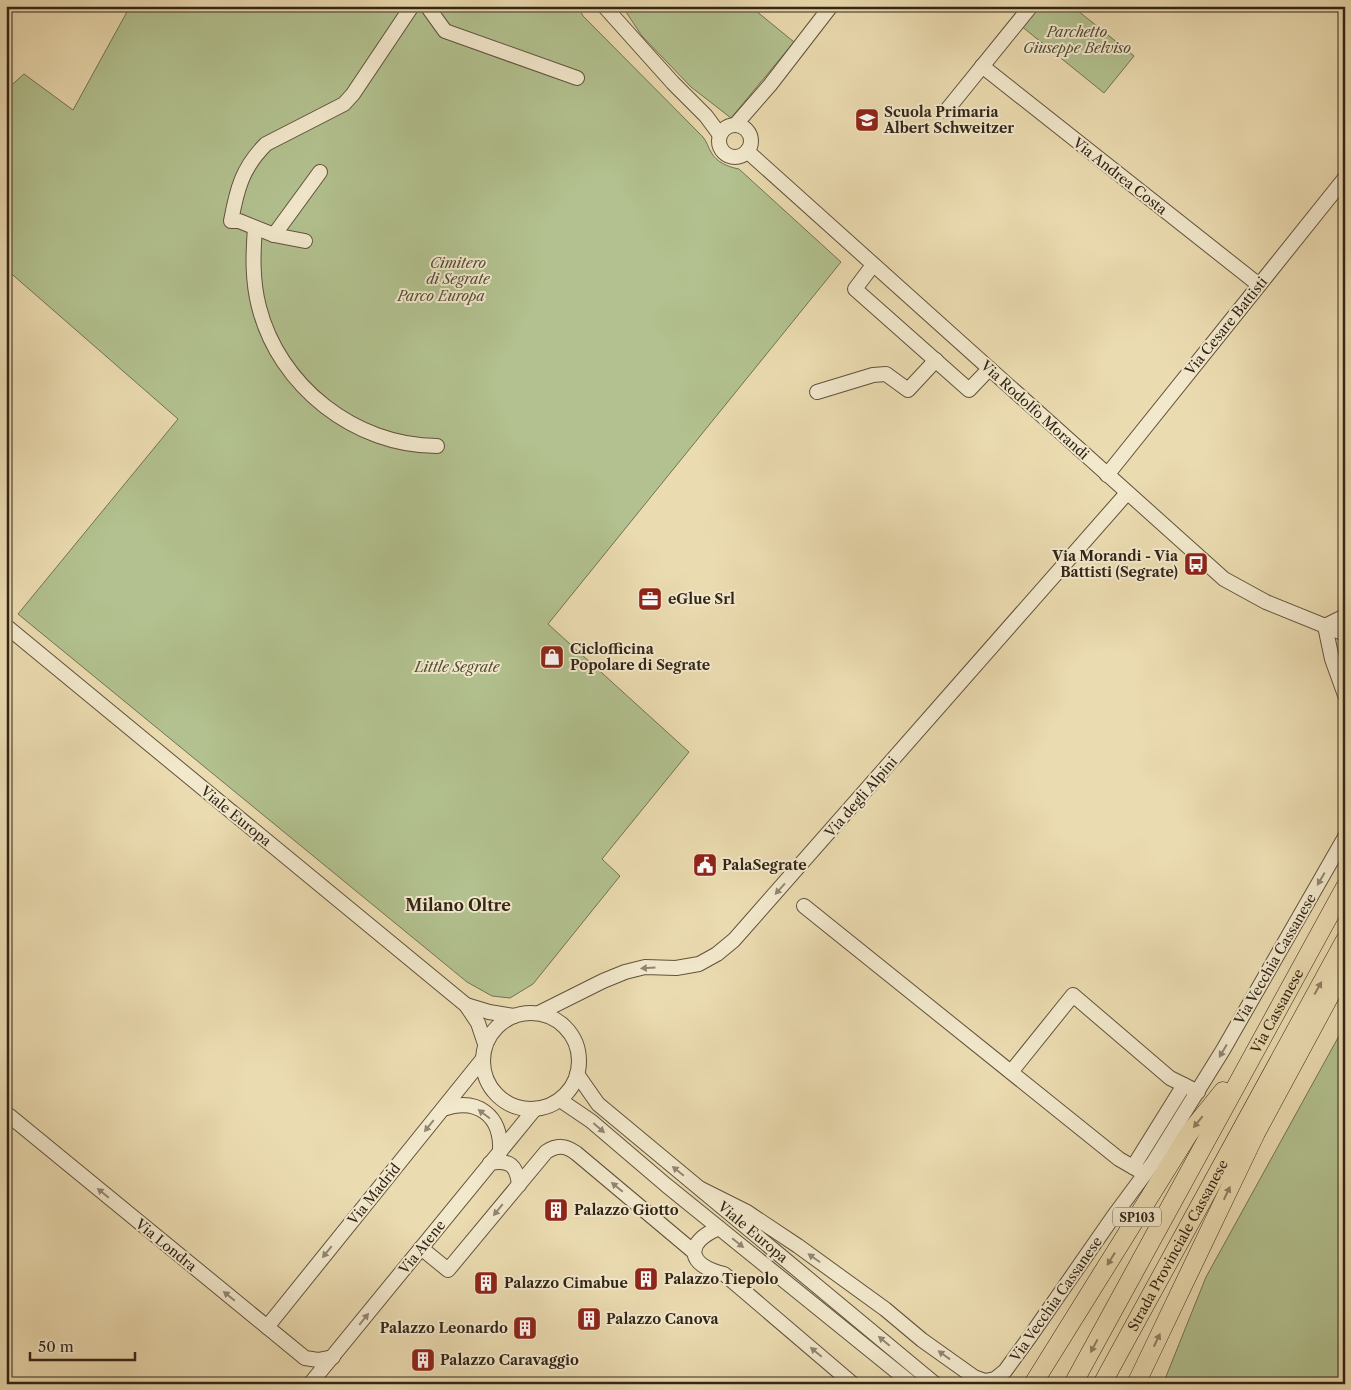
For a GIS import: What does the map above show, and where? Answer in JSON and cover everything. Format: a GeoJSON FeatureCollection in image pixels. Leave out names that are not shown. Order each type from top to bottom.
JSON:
{"type":"FeatureCollection","features":[{"type":"Feature","properties":{"kind":"main road","name":"Via Cassanese"},"geometry":{"type":"LineString","coordinates":[[1209,1134],[1250,1057],[1338,908],[1345,887]]}},
{"type":"Feature","properties":{"kind":"main road","name":"Via Cassanese"},"geometry":{"type":"LineString","coordinates":[[1253,1108],[1345,940]]}},
{"type":"Feature","properties":{"kind":"main road"},"geometry":{"type":"LineString","coordinates":[[1136,1384],[1232,1181],[1345,968]]}},
{"type":"Feature","properties":{"kind":"main road"},"geometry":{"type":"LineString","coordinates":[[1300,1052],[1303,1016]]}},
{"type":"Feature","properties":{"kind":"main road","name":"SP103"},"geometry":{"type":"LineString","coordinates":[[1033,1384],[1190,1132],[1250,1057]]}},
{"type":"Feature","properties":{"kind":"main road","name":"Strada Provinciale Cassanese"},"geometry":{"type":"LineString","coordinates":[[1102,1384],[1253,1108]]}},
{"type":"Feature","properties":{"kind":"main road","name":"Strada Provinciale Cassanese"},"geometry":{"type":"LineString","coordinates":[[1073,1384],[1209,1134]]}},
{"type":"Feature","properties":{"kind":"street"},"geometry":{"type":"LineString","coordinates":[[305,241],[274,235],[239,221],[231,221],[237,191],[245,169],[266,144],[344,104],[353,94],[412,6]]}},
{"type":"Feature","properties":{"kind":"street"},"geometry":{"type":"LineString","coordinates":[[427,6],[445,31],[577,78]]}},
{"type":"Feature","properties":{"kind":"street"},"geometry":{"type":"LineString","coordinates":[[604,6],[666,76],[692,101],[728,128],[742,126],[750,133],[751,144],[747,151],[735,157],[725,154],[719,144],[728,128],[770,85],[831,6]]}},
{"type":"Feature","properties":{"kind":"street"},"geometry":{"type":"LineString","coordinates":[[946,111],[1031,6]]}},
{"type":"Feature","properties":{"kind":"street","name":"Via Andrea Costa"},"geometry":{"type":"LineString","coordinates":[[982,66],[1259,286]]}},
{"type":"Feature","properties":{"kind":"street","name":"Via Rodolfo Morandi"},"geometry":{"type":"LineString","coordinates":[[747,151],[1213,570],[1230,583],[1266,602],[1345,634]]}},
{"type":"Feature","properties":{"kind":"street"},"geometry":{"type":"LineString","coordinates":[[274,235],[320,172]]}},
{"type":"Feature","properties":{"kind":"street","name":"Via Cesare Battisti"},"geometry":{"type":"LineString","coordinates":[[1107,475],[1345,178]]}},
{"type":"Feature","properties":{"kind":"street"},"geometry":{"type":"LineString","coordinates":[[255,228],[253,278],[259,307],[267,332],[297,380],[324,406],[366,432],[391,441],[416,446],[437,446]]}},
{"type":"Feature","properties":{"kind":"street"},"geometry":{"type":"LineString","coordinates":[[873,265],[855,289],[969,390],[989,368]]}},
{"type":"Feature","properties":{"kind":"street"},"geometry":{"type":"LineString","coordinates":[[817,392],[873,375],[886,374],[908,390],[936,360]]}},
{"type":"Feature","properties":{"kind":"street","name":"Via degli Alpini"},"geometry":{"type":"LineString","coordinates":[[539,1013],[625,972],[645,967],[676,968],[699,964],[717,954],[734,940],[1127,492]]}},
{"type":"Feature","properties":{"kind":"street"},"geometry":{"type":"LineString","coordinates":[[1345,616],[1325,626],[1332,659],[1345,695]]}},
{"type":"Feature","properties":{"kind":"street","name":"Viale Europa"},"geometry":{"type":"LineString","coordinates":[[8,632],[466,1005],[478,1023],[485,1044]]}},
{"type":"Feature","properties":{"kind":"street","name":"Via Vecchia Cassanese"},"geometry":{"type":"LineString","coordinates":[[701,1189],[754,1217],[885,1309],[922,1340],[974,1377],[990,1381],[995,1379],[1005,1371],[1139,1171],[1198,1092],[1224,1050],[1345,837]]}},
{"type":"Feature","properties":{"kind":"street"},"geometry":{"type":"LineString","coordinates":[[804,906],[1119,1159],[1139,1171],[1184,1085]]}},
{"type":"Feature","properties":{"kind":"street"},"geometry":{"type":"LineString","coordinates":[[1011,1072],[1073,995],[1170,1078],[1198,1092]]}},
{"type":"Feature","properties":{"kind":"street","name":"Viale Europa"},"geometry":{"type":"LineString","coordinates":[[466,1005],[489,1012],[514,1016]]}},
{"type":"Feature","properties":{"kind":"street","name":"Viale Europa"},"geometry":{"type":"LineString","coordinates":[[534,1110],[514,1107],[497,1096],[486,1080],[482,1060],[485,1044],[496,1027],[514,1016],[526,1013],[539,1013]]}},
{"type":"Feature","properties":{"kind":"street"},"geometry":{"type":"LineString","coordinates":[[534,1110],[560,1100],[571,1088],[577,1074],[578,1054],[572,1035],[558,1021],[539,1013]]}},
{"type":"Feature","properties":{"kind":"street","name":"Via Madrid"},"geometry":{"type":"LineString","coordinates":[[266,1327],[482,1060]]}},
{"type":"Feature","properties":{"kind":"street","name":"Viale Europa"},"geometry":{"type":"LineString","coordinates":[[577,1074],[598,1104],[935,1384]]}},
{"type":"Feature","properties":{"kind":"street","name":"Viale Europa"},"geometry":{"type":"LineString","coordinates":[[560,1100],[591,1121],[719,1228],[912,1384]]}},
{"type":"Feature","properties":{"kind":"street"},"geometry":{"type":"LineString","coordinates":[[443,1109],[456,1105],[471,1105],[487,1114],[495,1125],[500,1137],[500,1152]]}},
{"type":"Feature","properties":{"kind":"street","name":"Via Atene"},"geometry":{"type":"LineString","coordinates":[[310,1384],[534,1110]]}},
{"type":"Feature","properties":{"kind":"street","name":"Via Londra"},"geometry":{"type":"LineString","coordinates":[[6,1113],[304,1358]]}},
{"type":"Feature","properties":{"kind":"street"},"geometry":{"type":"LineString","coordinates":[[421,1248],[448,1270],[546,1152],[556,1146],[567,1147],[694,1252],[698,1263],[710,1271],[724,1274],[854,1384]]}},
{"type":"Feature","properties":{"kind":"street"},"geometry":{"type":"LineString","coordinates":[[490,1163],[500,1161],[510,1164],[518,1172],[519,1185]]}},
{"type":"Feature","properties":{"kind":"street"},"geometry":{"type":"LineString","coordinates":[[694,1252],[697,1241],[702,1236],[719,1228]]}},
{"type":"Feature","properties":{"kind":"street"},"geometry":{"type":"LineString","coordinates":[[304,1358],[318,1360],[333,1357]]}},
{"type":"Feature","properties":{"kind":"street"},"geometry":{"type":"LineString","coordinates":[[304,1358],[309,1370],[310,1384]]}},
{"type":"Feature","properties":{"kind":"green space","name":"Parco Europa"},"geometry":{"type":"Polygon","coordinates":[[[132,6],[578,6],[583,16],[703,137],[716,159],[739,169],[841,262],[548,624],[689,752],[602,859],[620,876],[533,984],[510,998],[492,996],[467,982],[18,614],[178,419],[6,269],[6,90],[24,74],[73,110],[128,10],[132,6]]]}},
{"type":"Feature","properties":{"kind":"green space"},"geometry":{"type":"Polygon","coordinates":[[[622,6],[750,6],[794,42],[731,118],[691,87],[642,36],[622,6]]]}},
{"type":"Feature","properties":{"kind":"green space","name":"Parchetto Giuseppe Belviso"},"geometry":{"type":"Polygon","coordinates":[[[1035,6],[1072,6],[1134,56],[1104,93],[1020,25],[1035,6]]]}},
{"type":"Feature","properties":{"kind":"green space"},"geometry":{"type":"Polygon","coordinates":[[[1345,1025],[1345,1384],[1163,1384],[1206,1277],[1345,1025]]]}},
{"type":"Feature","properties":{"kind":"place","name":"Scuola Primaria Albert Schweitzer"},"geometry":{"type":"Point","coordinates":[867,120]}},
{"type":"Feature","properties":{"kind":"place","name":"Via Morandi - Via Battisti (Segrate)"},"geometry":{"type":"Point","coordinates":[1196,564]}},
{"type":"Feature","properties":{"kind":"place","name":"eGlue Srl"},"geometry":{"type":"Point","coordinates":[650,599]}},
{"type":"Feature","properties":{"kind":"place","name":"Ciclofficina Popolare di Segrate"},"geometry":{"type":"Point","coordinates":[552,657]}},
{"type":"Feature","properties":{"kind":"place","name":"PalaSegrate"},"geometry":{"type":"Point","coordinates":[705,865]}},
{"type":"Feature","properties":{"kind":"place","name":"Palazzo Giotto"},"geometry":{"type":"Point","coordinates":[556,1210]}},
{"type":"Feature","properties":{"kind":"place","name":"Palazzo Tiepolo"},"geometry":{"type":"Point","coordinates":[646,1279]}},
{"type":"Feature","properties":{"kind":"place","name":"Palazzo Cimabue"},"geometry":{"type":"Point","coordinates":[486,1283]}},
{"type":"Feature","properties":{"kind":"place","name":"Palazzo Canova"},"geometry":{"type":"Point","coordinates":[589,1319]}},
{"type":"Feature","properties":{"kind":"place","name":"Palazzo Leonardo"},"geometry":{"type":"Point","coordinates":[525,1328]}},
{"type":"Feature","properties":{"kind":"place","name":"Palazzo Caravaggio"},"geometry":{"type":"Point","coordinates":[423,1360]}},
{"type":"Feature","properties":{"kind":"district","name":"Milano Oltre"},"geometry":{"type":"Point","coordinates":[458,905]}},
{"type":"Feature","properties":{"kind":"park label","name":"Cimitero di Segrate"},"geometry":{"type":"Point","coordinates":[458,272]}},
{"type":"Feature","properties":{"kind":"park label","name":"Little Segrate"},"geometry":{"type":"Point","coordinates":[457,667]}}]}
